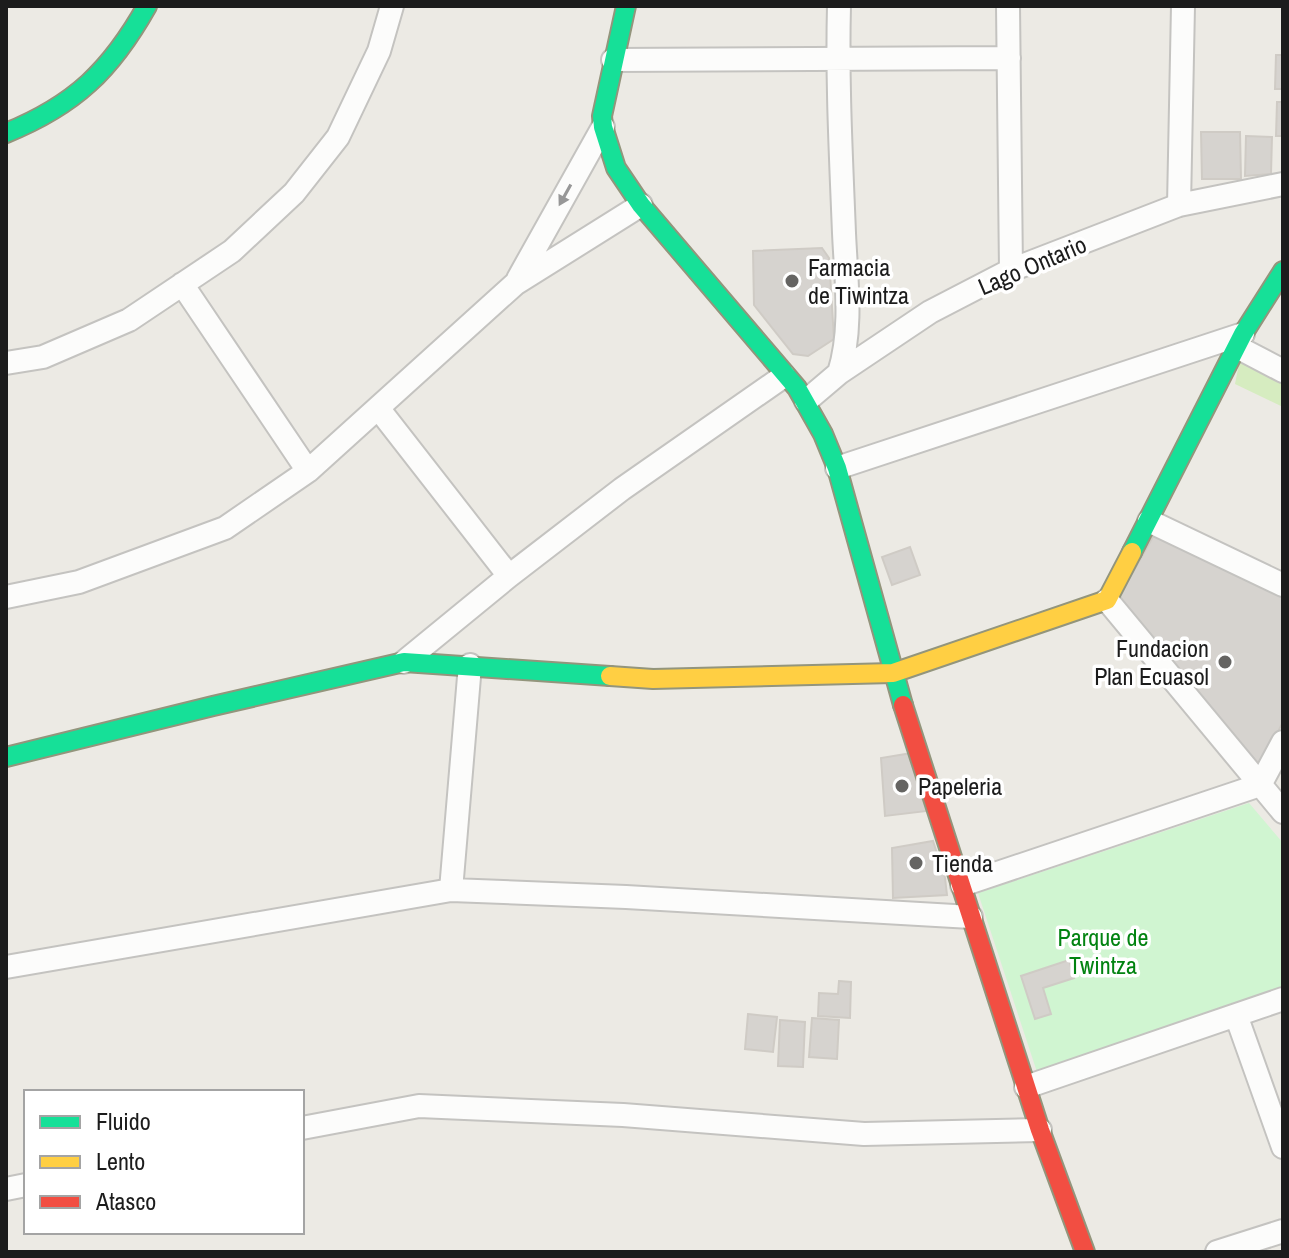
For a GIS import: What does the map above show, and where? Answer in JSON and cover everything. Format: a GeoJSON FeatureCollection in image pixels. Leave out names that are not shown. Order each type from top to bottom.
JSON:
{"type":"FeatureCollection","features":[{"type":"Feature","properties":{"kind":"street"},"geometry":{"type":"LineString","coordinates":[[6,133],[27,125],[74,95],[102,72],[122,49],[147,6]]}},
{"type":"Feature","properties":{"kind":"street"},"geometry":{"type":"LineString","coordinates":[[6,363],[43,357],[129,320],[232,251],[294,193],[338,137],[379,51],[392,6]]}},
{"type":"Feature","properties":{"kind":"street"},"geometry":{"type":"LineString","coordinates":[[626,6],[602,116],[616,168],[641,205],[806,401],[823,434],[837,468],[893,673],[971,917],[1040,1130],[1085,1252]]}},
{"type":"Feature","properties":{"kind":"street"},"geometry":{"type":"LineString","coordinates":[[839,6],[847,315],[844,359],[839,373]]}},
{"type":"Feature","properties":{"kind":"street"},"geometry":{"type":"LineString","coordinates":[[1008,6],[1011,270]]}},
{"type":"Feature","properties":{"kind":"street"},"geometry":{"type":"LineString","coordinates":[[1179,205],[1183,6]]}},
{"type":"Feature","properties":{"kind":"street"},"geometry":{"type":"LineString","coordinates":[[613,60],[1009,58]]}},
{"type":"Feature","properties":{"kind":"street"},"geometry":{"type":"LineString","coordinates":[[515,284],[603,127]]}},
{"type":"Feature","properties":{"kind":"street","name":"Lago Ontario"},"geometry":{"type":"LineString","coordinates":[[806,401],[839,373],[930,312],[1011,270],[1179,205],[1283,184]]}},
{"type":"Feature","properties":{"kind":"street"},"geometry":{"type":"LineString","coordinates":[[6,597],[79,582],[225,528],[308,471],[515,284],[641,205]]}},
{"type":"Feature","properties":{"kind":"street"},"geometry":{"type":"LineString","coordinates":[[6,757],[404,662],[653,679],[893,673],[1107,600],[1240,341],[1283,271]]}},
{"type":"Feature","properties":{"kind":"street"},"geometry":{"type":"LineString","coordinates":[[182,284],[308,471]]}},
{"type":"Feature","properties":{"kind":"street"},"geometry":{"type":"LineString","coordinates":[[1240,341],[1283,371]]}},
{"type":"Feature","properties":{"kind":"street"},"geometry":{"type":"LineString","coordinates":[[837,468],[1240,341]]}},
{"type":"Feature","properties":{"kind":"street"},"geometry":{"type":"LineString","coordinates":[[404,662],[622,489],[784,376]]}},
{"type":"Feature","properties":{"kind":"street"},"geometry":{"type":"LineString","coordinates":[[378,408],[509,576]]}},
{"type":"Feature","properties":{"kind":"street"},"geometry":{"type":"LineString","coordinates":[[1149,521],[1283,585]]}},
{"type":"Feature","properties":{"kind":"street"},"geometry":{"type":"LineString","coordinates":[[1107,600],[1283,812]]}},
{"type":"Feature","properties":{"kind":"street"},"geometry":{"type":"LineString","coordinates":[[451,890],[470,665]]}},
{"type":"Feature","properties":{"kind":"street"},"geometry":{"type":"LineString","coordinates":[[962,885],[1260,785],[1283,742]]}},
{"type":"Feature","properties":{"kind":"street"},"geometry":{"type":"LineString","coordinates":[[6,967],[451,890],[971,917]]}},
{"type":"Feature","properties":{"kind":"street"},"geometry":{"type":"LineString","coordinates":[[1026,1087],[1283,999]]}},
{"type":"Feature","properties":{"kind":"street"},"geometry":{"type":"LineString","coordinates":[[1236,1015],[1283,1147]]}},
{"type":"Feature","properties":{"kind":"street"},"geometry":{"type":"LineString","coordinates":[[304,1128],[419,1106],[623,1115],[864,1134],[1040,1130]]}},
{"type":"Feature","properties":{"kind":"street"},"geometry":{"type":"LineString","coordinates":[[1217,1252],[1283,1231]]}},
{"type":"Feature","properties":{"kind":"green space"},"geometry":{"type":"Polygon","coordinates":[[[1240,359],[1283,382],[1283,407],[1235,384],[1240,359]]]}},
{"type":"Feature","properties":{"kind":"green space","name":"Parque de Twintza"},"geometry":{"type":"Polygon","coordinates":[[[1249,803],[1283,843],[1283,991],[1037,1072],[978,893],[1249,803]]]}},
{"type":"Feature","properties":{"kind":"building"},"geometry":{"type":"Polygon","coordinates":[[[1276,55],[1283,55],[1283,89],[1275,89],[1276,55]]]}},
{"type":"Feature","properties":{"kind":"building"},"geometry":{"type":"Polygon","coordinates":[[[1277,102],[1283,102],[1283,136],[1276,136],[1277,102]]]}},
{"type":"Feature","properties":{"kind":"building"},"geometry":{"type":"Polygon","coordinates":[[[1201,132],[1240,132],[1241,179],[1202,179],[1201,132]]]}},
{"type":"Feature","properties":{"kind":"building"},"geometry":{"type":"Polygon","coordinates":[[[1246,136],[1272,137],[1271,174],[1245,176],[1246,136]]]}},
{"type":"Feature","properties":{"kind":"building","name":"Farmacia de Tiwintza"},"geometry":{"type":"Polygon","coordinates":[[[822,248],[829,258],[834,339],[808,356],[793,354],[754,305],[753,251],[822,248]]]}},
{"type":"Feature","properties":{"kind":"building","name":"Fundacion Plan Ecuasol"},"geometry":{"type":"Polygon","coordinates":[[[1154,535],[1283,595],[1283,722],[1258,770],[1116,602],[1154,535]]]}},
{"type":"Feature","properties":{"kind":"building"},"geometry":{"type":"Polygon","coordinates":[[[910,547],[920,575],[892,585],[882,557],[910,547]]]}},
{"type":"Feature","properties":{"kind":"building","name":"Papeleria"},"geometry":{"type":"Polygon","coordinates":[[[912,753],[927,811],[885,816],[881,758],[912,753]]]}},
{"type":"Feature","properties":{"kind":"building","name":"Tienda"},"geometry":{"type":"Polygon","coordinates":[[[933,841],[947,895],[893,898],[892,848],[933,841]]]}},
{"type":"Feature","properties":{"kind":"building"},"geometry":{"type":"Polygon","coordinates":[[[1069,960],[1074,978],[1043,988],[1051,1014],[1035,1019],[1021,976],[1069,960]]]}},
{"type":"Feature","properties":{"kind":"building"},"geometry":{"type":"Polygon","coordinates":[[[839,981],[851,982],[850,1018],[818,1016],[819,993],[838,994],[839,981]]]}},
{"type":"Feature","properties":{"kind":"building"},"geometry":{"type":"Polygon","coordinates":[[[748,1014],[777,1017],[773,1052],[745,1049],[748,1014]]]}},
{"type":"Feature","properties":{"kind":"building"},"geometry":{"type":"Polygon","coordinates":[[[812,1018],[839,1020],[837,1059],[809,1057],[812,1018]]]}},
{"type":"Feature","properties":{"kind":"building"},"geometry":{"type":"Polygon","coordinates":[[[780,1020],[805,1022],[803,1067],[778,1066],[780,1020]]]}},
{"type":"Feature","properties":{"kind":"traffic: fast"},"geometry":{"type":"LineString","coordinates":[[6,133],[52,110],[89,83],[119,49],[147,6]]}},
{"type":"Feature","properties":{"kind":"traffic: fast"},"geometry":{"type":"LineString","coordinates":[[626,6],[602,116],[616,168],[641,205],[797,388],[823,434],[837,468],[903,705]]}},
{"type":"Feature","properties":{"kind":"traffic: fast"},"geometry":{"type":"LineString","coordinates":[[1132,552],[1243,334],[1283,271]]}},
{"type":"Feature","properties":{"kind":"traffic: fast"},"geometry":{"type":"LineString","coordinates":[[6,757],[404,662],[610,676]]}},
{"type":"Feature","properties":{"kind":"traffic: slow"},"geometry":{"type":"LineString","coordinates":[[610,676],[653,679],[893,673],[1107,600],[1132,552]]}},
{"type":"Feature","properties":{"kind":"traffic: jam"},"geometry":{"type":"LineString","coordinates":[[903,705],[1040,1130],[1085,1252]]}},
{"type":"Feature","properties":{"kind":"place","name":"Farmacia de Tiwintza"},"geometry":{"type":"Point","coordinates":[792,281]}},
{"type":"Feature","properties":{"kind":"place","name":"Fundacion Plan Ecuasol"},"geometry":{"type":"Point","coordinates":[1225,662]}},
{"type":"Feature","properties":{"kind":"place","name":"Papeleria"},"geometry":{"type":"Point","coordinates":[902,786]}},
{"type":"Feature","properties":{"kind":"place","name":"Tienda"},"geometry":{"type":"Point","coordinates":[916,863]}}]}
